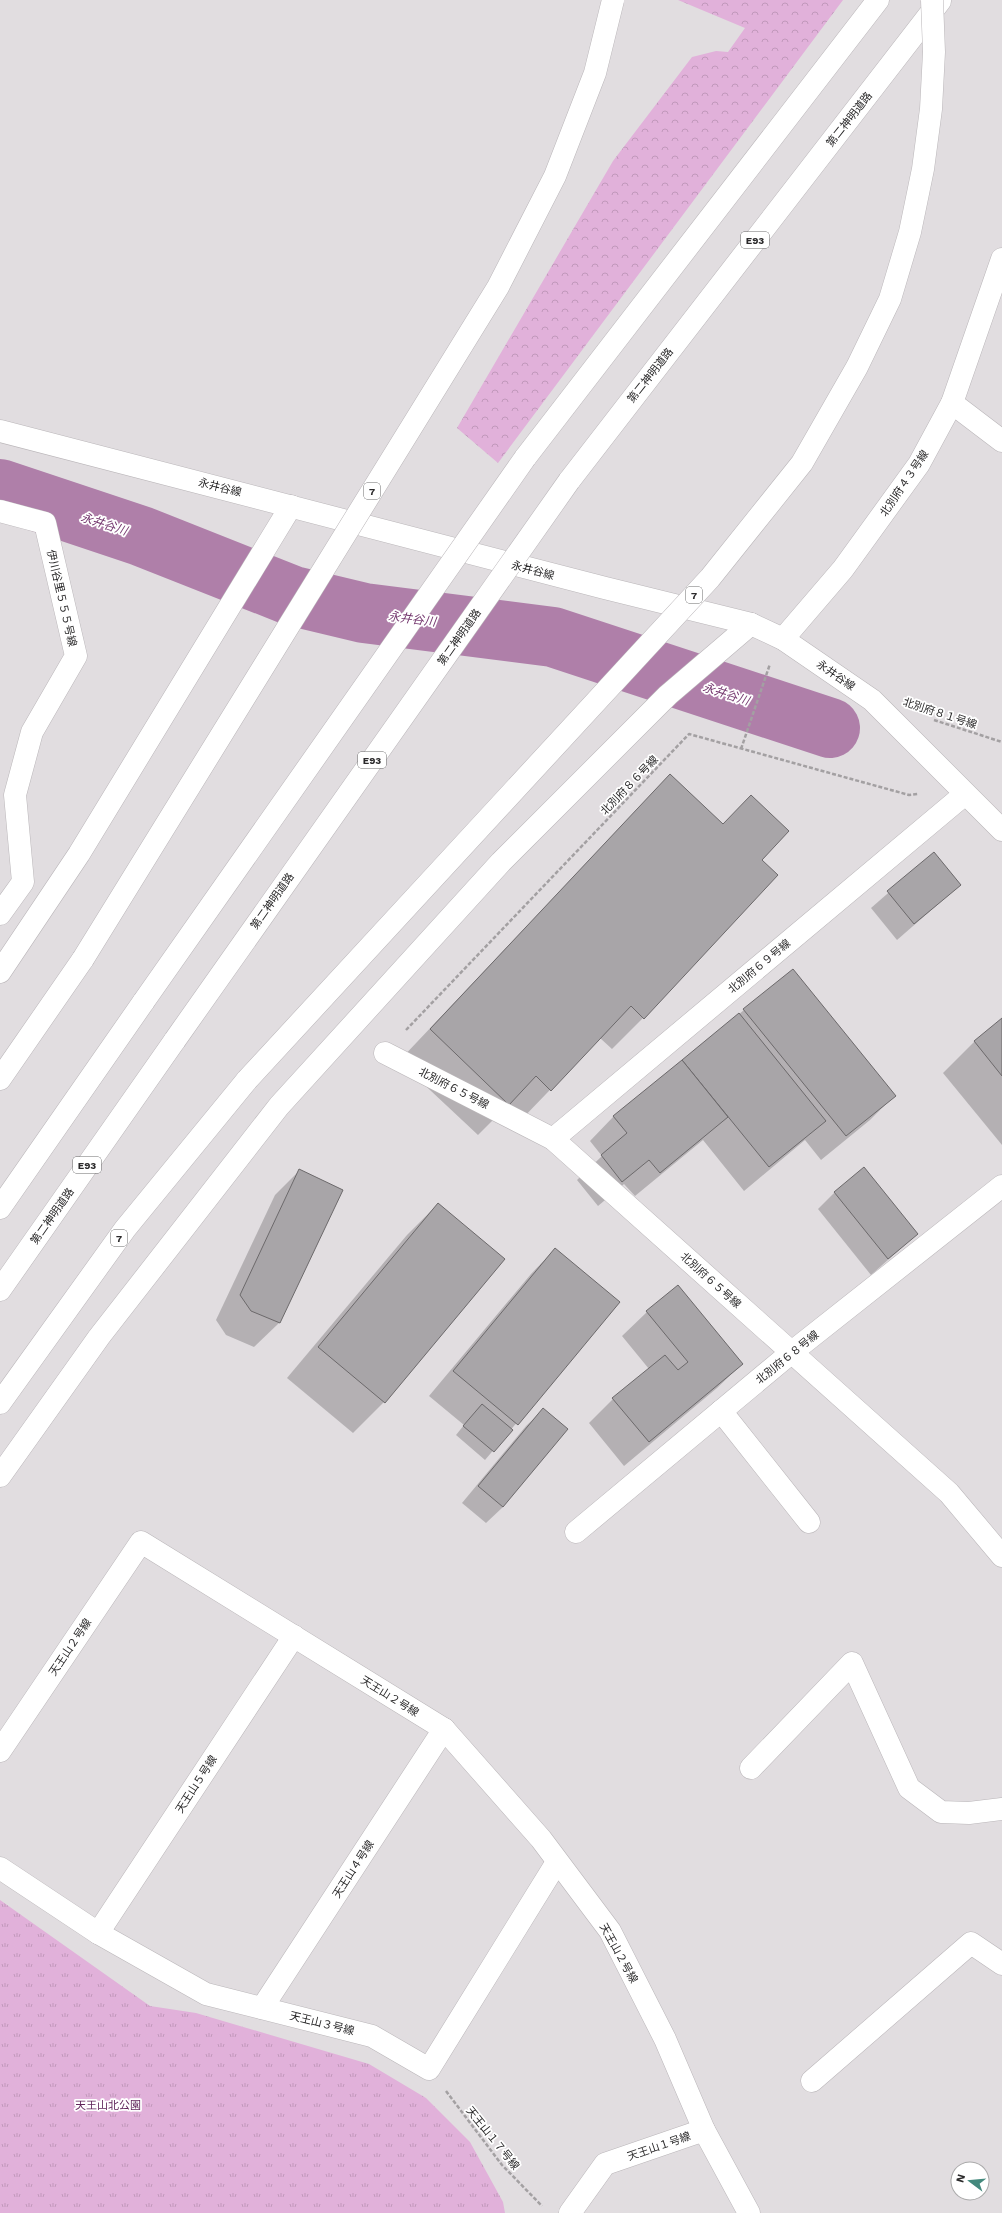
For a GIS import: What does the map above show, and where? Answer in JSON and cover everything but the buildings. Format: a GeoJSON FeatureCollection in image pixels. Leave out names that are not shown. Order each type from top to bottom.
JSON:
{"type":"FeatureCollection","features":[{"type":"Feature","properties":{"kind":"main road","name":"7"},"geometry":{"type":"LineString","coordinates":[[0,1079],[83,959],[498,287],[555,176],[595,73],[613,0]]}},
{"type":"Feature","properties":{"kind":"main road"},"geometry":{"type":"LineString","coordinates":[[0,1208],[525,458],[878,0]]}},
{"type":"Feature","properties":{"kind":"main road","name":"7"},"geometry":{"type":"LineString","coordinates":[[0,1403],[125,1229],[246,1080],[710,578],[802,462],[857,367],[890,299],[910,232],[923,169],[931,109],[934,52],[932,0]]}},
{"type":"Feature","properties":{"kind":"main road","name":"第二神明道路"},"geometry":{"type":"LineString","coordinates":[[0,1290],[569,481],[941,0]]}},
{"type":"Feature","properties":{"kind":"main road","name":"北別府４３号線"},"geometry":{"type":"LineString","coordinates":[[783,639],[843,569],[915,470],[952,403],[1002,259]]}},
{"type":"Feature","properties":{"kind":"main road"},"geometry":{"type":"LineString","coordinates":[[952,403],[1002,441]]}},
{"type":"Feature","properties":{"kind":"main road","name":"永井谷線"},"geometry":{"type":"LineString","coordinates":[[0,431],[604,588],[752,624],[783,639],[872,700],[1002,830]]}},
{"type":"Feature","properties":{"kind":"main road"},"geometry":{"type":"LineString","coordinates":[[0,972],[79,854],[291,506]]}},
{"type":"Feature","properties":{"kind":"main road","name":"伊川谷里５５５号線"},"geometry":{"type":"LineString","coordinates":[[0,511],[45,523],[76,656],[32,732],[15,794],[23,882],[0,914]]}},
{"type":"Feature","properties":{"kind":"main road"},"geometry":{"type":"LineString","coordinates":[[0,1476],[99,1337],[279,1106],[501,862],[668,695],[752,624]]}},
{"type":"Feature","properties":{"kind":"main road","name":"北別府６９号線"},"geometry":{"type":"LineString","coordinates":[[553,1139],[965,794]]}},
{"type":"Feature","properties":{"kind":"main road","name":"北別府６５号線"},"geometry":{"type":"LineString","coordinates":[[385,1052],[553,1139],[949,1493],[1002,1556]]}},
{"type":"Feature","properties":{"kind":"main road","name":"北別府６８号線"},"geometry":{"type":"LineString","coordinates":[[576,1532],[792,1352],[1002,1188]]}},
{"type":"Feature","properties":{"kind":"main road"},"geometry":{"type":"LineString","coordinates":[[721,1411],[809,1522]]}},
{"type":"Feature","properties":{"kind":"main road","name":"天王山２号線"},"geometry":{"type":"LineString","coordinates":[[0,1751],[141,1542],[444,1729],[541,1839],[610,1931],[665,2039],[704,2130]]}},
{"type":"Feature","properties":{"kind":"main road","name":"天王山５号線"},"geometry":{"type":"LineString","coordinates":[[98,1933],[294,1636]]}},
{"type":"Feature","properties":{"kind":"main road"},"geometry":{"type":"LineString","coordinates":[[752,1768],[852,1663],[909,1788],[941,1812],[969,1813],[1002,1809]]}},
{"type":"Feature","properties":{"kind":"main road","name":"天王山４号線"},"geometry":{"type":"LineString","coordinates":[[262,2008],[444,1729]]}},
{"type":"Feature","properties":{"kind":"main road"},"geometry":{"type":"LineString","coordinates":[[429,2069],[558,1862]]}},
{"type":"Feature","properties":{"kind":"main road","name":"天王山３号線"},"geometry":{"type":"LineString","coordinates":[[0,1868],[98,1933],[206,1994],[372,2036],[429,2069]]}},
{"type":"Feature","properties":{"kind":"main road"},"geometry":{"type":"LineString","coordinates":[[812,2081],[971,1943],[1002,1964]]}},
{"type":"Feature","properties":{"kind":"main road","name":"天王山１号線"},"geometry":{"type":"LineString","coordinates":[[570,2213],[604,2164],[704,2130],[749,2213]]}},
{"type":"Feature","properties":{"kind":"path"},"geometry":{"type":"LineString","coordinates":[[741,749],[765,672],[783,639]]}},
{"type":"Feature","properties":{"kind":"path","name":"北別府８１号線"},"geometry":{"type":"LineString","coordinates":[[930,719],[1002,742]]}},
{"type":"Feature","properties":{"kind":"path","name":"北別府８６号線"},"geometry":{"type":"LineString","coordinates":[[385,1052],[689,734],[909,795],[965,794]]}},
{"type":"Feature","properties":{"kind":"path","name":"天王山１７号線"},"geometry":{"type":"LineString","coordinates":[[429,2069],[502,2165],[544,2208]]}},
{"type":"Feature","properties":{"kind":"green space"},"geometry":{"type":"Polygon","coordinates":[[[678,0],[843,0],[498,463],[457,428],[613,161],[692,57],[716,51],[728,52],[745,28],[678,0]]]}},
{"type":"Feature","properties":{"kind":"green space","name":"天王山北公園"},"geometry":{"type":"Polygon","coordinates":[[[0,1900],[150,2006],[196,2013],[369,2064],[426,2098],[470,2142],[503,2202],[505,2213],[0,2213],[0,1900]]]}},
{"type":"Feature","properties":{"kind":"waterway","name":"永井谷川"},"geometry":{"type":"LineString","coordinates":[[0,489],[141,536],[293,596],[364,613],[553,637],[830,728]]}}]}
